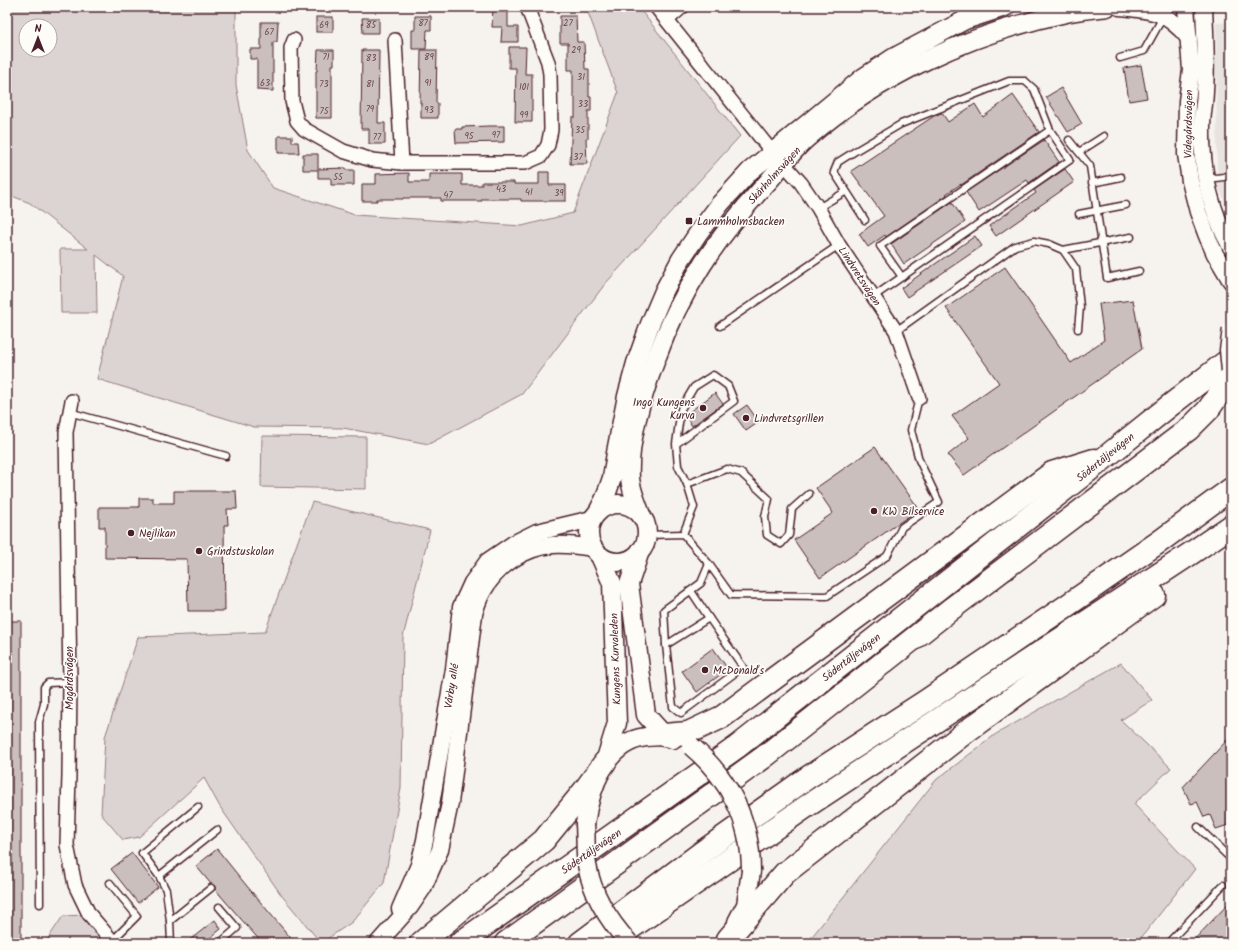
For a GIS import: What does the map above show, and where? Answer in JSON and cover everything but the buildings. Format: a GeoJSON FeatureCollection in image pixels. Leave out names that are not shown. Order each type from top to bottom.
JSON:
{"type":"FeatureCollection","features":[{"type":"Feature","properties":{"kind":"highway","name":"Södertäljevägen"},"geometry":{"type":"LineString","coordinates":[[460,943],[737,747],[1168,407],[1231,368]]}},
{"type":"Feature","properties":{"kind":"highway"},"geometry":{"type":"LineString","coordinates":[[506,943],[764,757],[951,609],[1138,466],[1189,429],[1208,410],[1219,394],[1231,368]]}},
{"type":"Feature","properties":{"kind":"highway"},"geometry":{"type":"LineString","coordinates":[[664,735],[688,733],[722,717],[1052,473],[1107,456]]}},
{"type":"Feature","properties":{"kind":"highway"},"geometry":{"type":"LineString","coordinates":[[580,943],[701,853],[807,778],[926,701],[1159,542],[1231,489]]}},
{"type":"Feature","properties":{"kind":"highway"},"geometry":{"type":"LineString","coordinates":[[609,943],[712,870],[810,804],[1231,526]]}},
{"type":"Feature","properties":{"kind":"highway"},"geometry":{"type":"LineString","coordinates":[[726,942],[785,873],[967,731],[1231,537]]}},
{"type":"Feature","properties":{"kind":"highway"},"geometry":{"type":"LineString","coordinates":[[421,943],[544,840],[584,792],[605,762]]}},
{"type":"Feature","properties":{"kind":"main road","name":"Skärholmsvägen"},"geometry":{"type":"LineString","coordinates":[[641,515],[630,480],[631,462],[640,407],[661,346],[690,284],[706,258],[750,201],[778,158],[864,77],[893,58],[965,20],[1005,7]]}},
{"type":"Feature","properties":{"kind":"main road","name":"Skärholmsvägen"},"geometry":{"type":"LineString","coordinates":[[595,516],[605,498],[612,478],[621,425],[636,362],[664,291],[681,259],[699,232],[750,171],[778,158],[878,86],[943,52],[1025,22],[1068,12],[1107,7]]}},
{"type":"Feature","properties":{"kind":"main road"},"geometry":{"type":"LineString","coordinates":[[612,504],[620,504],[628,506],[641,515],[646,524],[648,535],[640,551],[631,558],[620,561],[610,560],[597,552],[590,539],[589,529],[595,516],[604,507],[612,504]]}},
{"type":"Feature","properties":{"kind":"main road","name":"Kungens Kurvaleden"},"geometry":{"type":"LineString","coordinates":[[640,551],[629,584],[646,715],[664,735]]}},
{"type":"Feature","properties":{"kind":"main road","name":"Kungens Kurvaleden"},"geometry":{"type":"LineString","coordinates":[[597,552],[612,583],[617,723],[605,762]]}},
{"type":"Feature","properties":{"kind":"main road"},"geometry":{"type":"LineString","coordinates":[[629,943],[615,928],[603,908],[593,885],[587,864],[585,824],[594,786],[605,762],[621,747],[637,738],[664,735],[691,746],[705,758],[729,788],[749,838],[751,871],[746,905],[726,942]]}},
{"type":"Feature","properties":{"kind":"street"},"geometry":{"type":"LineString","coordinates":[[294,40],[291,48],[292,100],[297,122],[304,129],[343,151],[372,160],[402,163],[525,163],[541,156],[548,145],[551,130],[550,74],[548,62],[527,7]]}},
{"type":"Feature","properties":{"kind":"street"},"geometry":{"type":"LineString","coordinates":[[656,7],[778,158]]}},
{"type":"Feature","properties":{"kind":"street"},"geometry":{"type":"LineString","coordinates":[[667,20],[682,7]]}},
{"type":"Feature","properties":{"kind":"street"},"geometry":{"type":"LineString","coordinates":[[1119,7],[1145,10],[1164,16],[1178,26],[1189,38]]}},
{"type":"Feature","properties":{"kind":"street","name":"Videgårdsvägen"},"geometry":{"type":"LineString","coordinates":[[1186,7],[1191,70],[1187,101],[1186,154],[1231,247]]}},
{"type":"Feature","properties":{"kind":"street","name":"Videgårdsvägen"},"geometry":{"type":"LineString","coordinates":[[1204,7],[1206,43],[1205,91],[1202,126],[1203,155],[1198,180],[1198,212],[1215,254],[1231,281]]}},
{"type":"Feature","properties":{"kind":"street"},"geometry":{"type":"LineString","coordinates":[[396,40],[402,163]]}},
{"type":"Feature","properties":{"kind":"street","name":"Lindvretsvägen"},"geometry":{"type":"LineString","coordinates":[[778,158],[801,183],[818,208],[839,245],[896,331],[918,398]]}},
{"type":"Feature","properties":{"kind":"street"},"geometry":{"type":"LineString","coordinates":[[1231,329],[1228,350],[1231,368]]}},
{"type":"Feature","properties":{"kind":"street","name":"Mogårdsvägen"},"geometry":{"type":"LineString","coordinates":[[71,406],[66,432],[70,682],[67,845],[75,885],[89,914],[113,942]]}},
{"type":"Feature","properties":{"kind":"street","name":"Vårby allé"},"geometry":{"type":"LineString","coordinates":[[393,925],[419,865],[425,840],[454,668],[462,607],[472,583],[488,561],[513,544],[537,532],[595,516]]}},
{"type":"Feature","properties":{"kind":"street","name":"Vårby allé"},"geometry":{"type":"LineString","coordinates":[[378,943],[410,907],[423,888],[440,850],[450,803],[474,614],[483,590],[492,576],[516,556],[529,550],[554,545],[597,552]]}},
{"type":"Feature","properties":{"kind":"lane"},"geometry":{"type":"LineString","coordinates":[[1120,58],[1144,51],[1164,16]]}},
{"type":"Feature","properties":{"kind":"lane"},"geometry":{"type":"LineString","coordinates":[[864,220],[845,192],[834,172],[838,162],[902,124],[1009,81],[1025,81],[1034,89],[1050,130],[1070,160],[873,297]]}},
{"type":"Feature","properties":{"kind":"lane"},"geometry":{"type":"LineString","coordinates":[[902,277],[880,246],[1050,130]]}},
{"type":"Feature","properties":{"kind":"lane"},"geometry":{"type":"LineString","coordinates":[[1079,152],[1104,136]]}},
{"type":"Feature","properties":{"kind":"lane"},"geometry":{"type":"LineString","coordinates":[[1069,140],[1090,166],[1107,278],[1139,271]]}},
{"type":"Feature","properties":{"kind":"lane"},"geometry":{"type":"LineString","coordinates":[[1198,180],[1224,177],[1231,174]]}},
{"type":"Feature","properties":{"kind":"lane"},"geometry":{"type":"LineString","coordinates":[[1092,183],[1121,177]]}},
{"type":"Feature","properties":{"kind":"lane"},"geometry":{"type":"LineString","coordinates":[[818,208],[845,192]]}},
{"type":"Feature","properties":{"kind":"lane"},"geometry":{"type":"LineString","coordinates":[[1079,214],[1126,205]]}},
{"type":"Feature","properties":{"kind":"lane"},"geometry":{"type":"LineString","coordinates":[[1062,250],[1131,237]]}},
{"type":"Feature","properties":{"kind":"lane"},"geometry":{"type":"LineString","coordinates":[[896,331],[1015,246],[1034,241],[1049,244],[1062,250],[1076,269],[1080,307],[1078,329]]}},
{"type":"Feature","properties":{"kind":"lane"},"geometry":{"type":"LineString","coordinates":[[720,326],[839,245]]}},
{"type":"Feature","properties":{"kind":"lane"},"geometry":{"type":"LineString","coordinates":[[676,444],[734,401],[728,386],[713,376],[694,387],[681,409],[676,444],[678,466],[687,484],[694,506],[683,534]]}},
{"type":"Feature","properties":{"kind":"lane"},"geometry":{"type":"LineString","coordinates":[[648,535],[683,534],[710,564],[731,595],[827,596],[887,556],[902,527],[939,502],[919,460],[911,430],[918,398]]}},
{"type":"Feature","properties":{"kind":"lane"},"geometry":{"type":"LineString","coordinates":[[71,406],[226,456]]}},
{"type":"Feature","properties":{"kind":"lane"},"geometry":{"type":"LineString","coordinates":[[687,484],[727,469],[741,473],[769,499],[765,517],[767,535],[781,544],[789,535],[792,510],[809,494]]}},
{"type":"Feature","properties":{"kind":"lane"},"geometry":{"type":"LineString","coordinates":[[691,591],[743,667],[681,713],[673,707],[666,645],[664,610],[701,583],[710,564]]}},
{"type":"Feature","properties":{"kind":"lane"},"geometry":{"type":"LineString","coordinates":[[666,645],[709,618]]}},
{"type":"Feature","properties":{"kind":"lane"},"geometry":{"type":"LineString","coordinates":[[40,904],[39,722],[44,704],[44,687],[48,683],[70,682]]}},
{"type":"Feature","properties":{"kind":"lane"},"geometry":{"type":"LineString","coordinates":[[171,943],[166,890],[159,876],[142,853],[198,807]]}},
{"type":"Feature","properties":{"kind":"lane"},"geometry":{"type":"LineString","coordinates":[[1198,827],[1231,859]]}},
{"type":"Feature","properties":{"kind":"lane"},"geometry":{"type":"LineString","coordinates":[[159,876],[217,830]]}},
{"type":"Feature","properties":{"kind":"lane"},"geometry":{"type":"LineString","coordinates":[[110,883],[137,916],[113,942]]}},
{"type":"Feature","properties":{"kind":"lane"},"geometry":{"type":"LineString","coordinates":[[1168,943],[1223,885]]}},
{"type":"Feature","properties":{"kind":"lane"},"geometry":{"type":"LineString","coordinates":[[170,921],[211,888]]}},
{"type":"Feature","properties":{"kind":"lane"},"geometry":{"type":"LineString","coordinates":[[220,907],[237,928],[220,943]]}},
{"type":"Feature","properties":{"kind":"shaded area"},"geometry":{"type":"Polygon","coordinates":[[[7,7],[236,7],[236,85],[248,150],[273,188],[355,215],[522,226],[573,213],[618,93],[586,7],[638,7],[740,136],[605,284],[522,394],[429,444],[343,428],[254,427],[97,379],[123,276],[96,255],[97,313],[61,313],[60,249],[88,249],[30,203],[7,194],[7,7]]]}},
{"type":"Feature","properties":{"kind":"shaded area"},"geometry":{"type":"Polygon","coordinates":[[[1231,22],[1231,213],[1217,185],[1216,23],[1231,22]]]}},
{"type":"Feature","properties":{"kind":"shaded area"},"geometry":{"type":"Polygon","coordinates":[[[262,436],[366,437],[366,489],[261,487],[262,436]]]}},
{"type":"Feature","properties":{"kind":"shaded area"},"geometry":{"type":"Polygon","coordinates":[[[312,502],[430,530],[403,637],[401,788],[384,883],[352,922],[321,943],[282,896],[220,807],[204,778],[139,837],[123,840],[101,814],[105,737],[138,637],[265,632],[312,502]]]}},
{"type":"Feature","properties":{"kind":"shaded area"},"geometry":{"type":"Polygon","coordinates":[[[1121,663],[1152,700],[1121,720],[1171,768],[1134,804],[1195,869],[1137,943],[804,943],[810,939],[936,780],[996,734],[1121,663]]]}},
{"type":"Feature","properties":{"kind":"shaded area"},"geometry":{"type":"Polygon","coordinates":[[[82,915],[105,943],[45,943],[63,916],[82,915]]]}},
{"type":"Feature","properties":{"kind":"place","name":"Lammholmsbacken"},"geometry":{"type":"Point","coordinates":[689,221]}},
{"type":"Feature","properties":{"kind":"place","name":"Ingo Kungens Kurva"},"geometry":{"type":"Point","coordinates":[703,408]}},
{"type":"Feature","properties":{"kind":"place","name":"Lindvretsgrillen"},"geometry":{"type":"Point","coordinates":[746,418]}},
{"type":"Feature","properties":{"kind":"place","name":"KW Bilservice"},"geometry":{"type":"Point","coordinates":[874,511]}},
{"type":"Feature","properties":{"kind":"place","name":"Nejlikan"},"geometry":{"type":"Point","coordinates":[131,533]}},
{"type":"Feature","properties":{"kind":"place","name":"Grindstuskolan"},"geometry":{"type":"Point","coordinates":[199,551]}},
{"type":"Feature","properties":{"kind":"place","name":"McDonald's"},"geometry":{"type":"Point","coordinates":[705,670]}}]}
